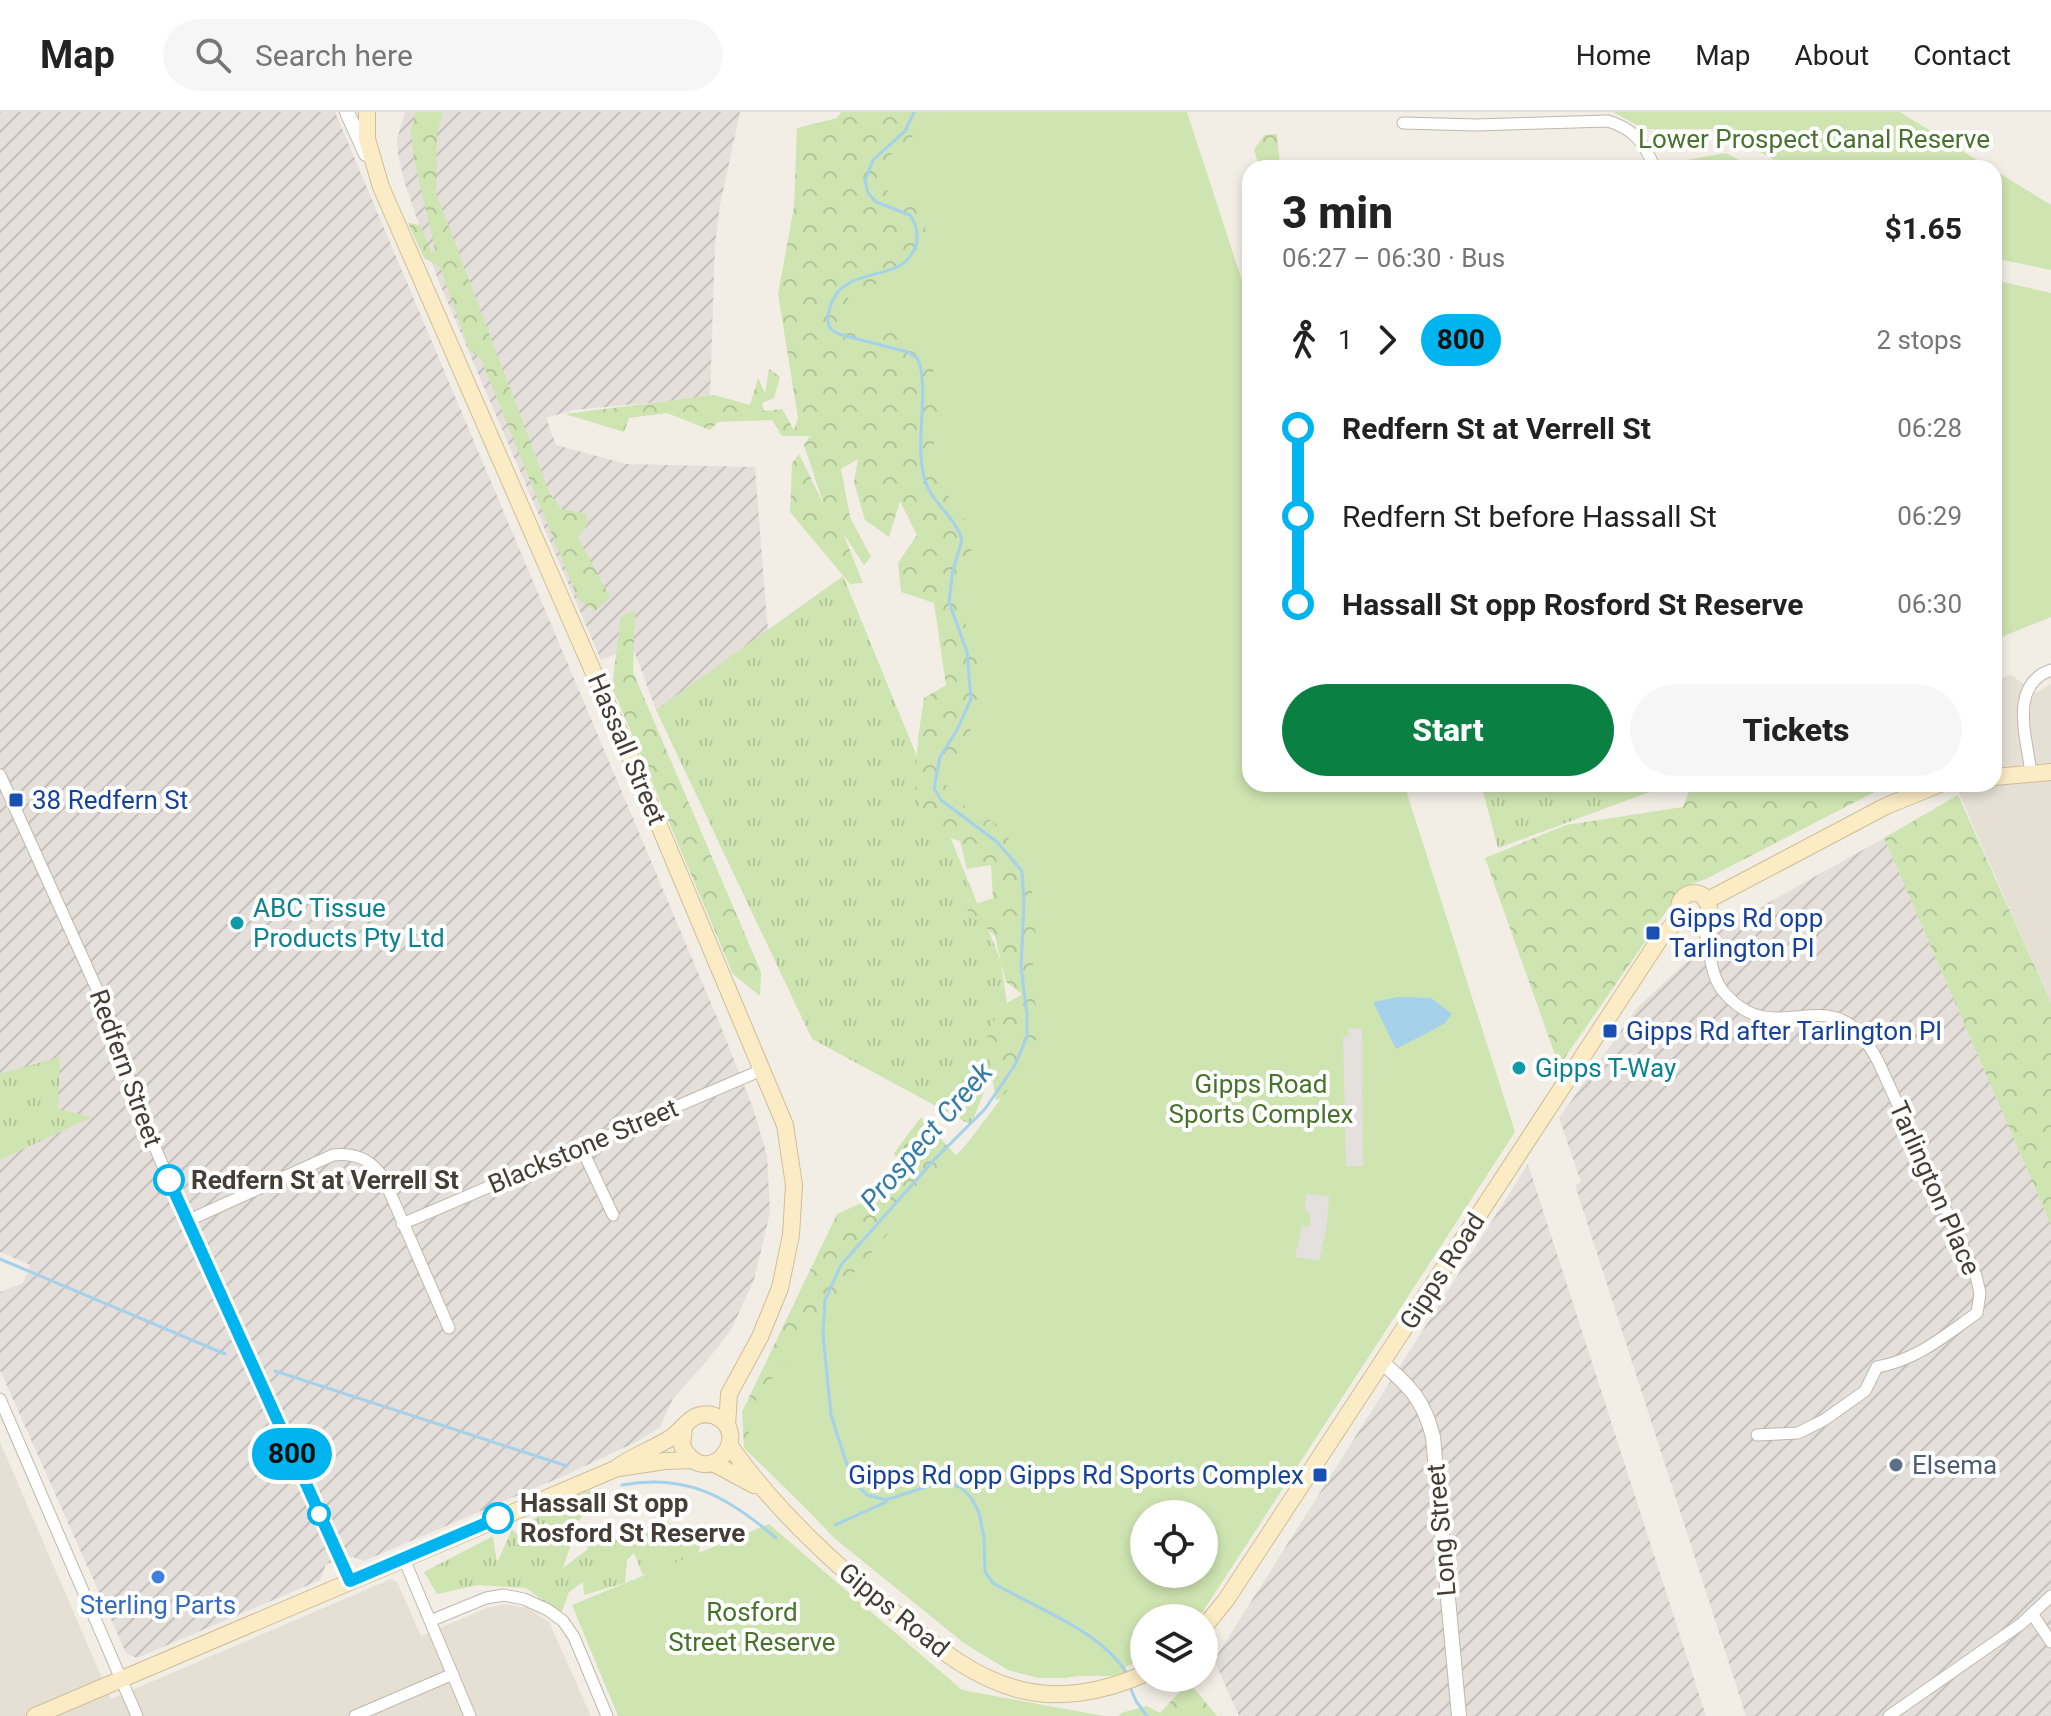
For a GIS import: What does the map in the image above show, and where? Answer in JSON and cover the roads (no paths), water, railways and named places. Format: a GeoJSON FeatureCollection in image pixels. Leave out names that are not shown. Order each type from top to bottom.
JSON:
{"type":"FeatureCollection","features":[{"type":"Feature","properties":{"kind":"main road","name":"Hassall Street"},"geometry":{"type":"LineString","coordinates":[[367,112],[367,139],[381,187],[624,742],[785,1125],[794,1185],[791,1235],[780,1288],[760,1337],[729,1394],[705,1414]]}},
{"type":"Feature","properties":{"kind":"main road"},"geometry":{"type":"LineString","coordinates":[[2002,776],[2051,772]]}},
{"type":"Feature","properties":{"kind":"main road"},"geometry":{"type":"LineString","coordinates":[[1706,901],[1886,806],[1920,792]]}},
{"type":"Feature","properties":{"kind":"main road"},"geometry":{"type":"LineString","coordinates":[[1697,894],[1706,901],[1708,910],[1700,921],[1687,921],[1681,916],[1680,903],[1684,897],[1697,894]]}},
{"type":"Feature","properties":{"kind":"main road","name":"Gipps Road"},"geometry":{"type":"LineString","coordinates":[[1218,1610],[1659,940],[1681,916]]}},
{"type":"Feature","properties":{"kind":"main road","name":"Hassall Street"},"geometry":{"type":"LineString","coordinates":[[727,1426],[729,1394]]}},
{"type":"Feature","properties":{"kind":"main road"},"geometry":{"type":"LineString","coordinates":[[35,1716],[615,1469],[630,1458],[672,1438],[690,1420],[705,1414],[716,1417],[727,1426],[730,1446],[727,1453],[713,1463],[665,1461],[615,1469]]}},
{"type":"Feature","properties":{"kind":"main road"},"geometry":{"type":"LineString","coordinates":[[684,1427],[682,1446],[693,1460]]}},
{"type":"Feature","properties":{"kind":"main road","name":"Gipps Road"},"geometry":{"type":"LineString","coordinates":[[730,1446],[759,1487],[859,1583],[940,1649],[971,1670],[1016,1689],[1035,1692],[1070,1694],[1115,1686],[1130,1680]]}},
{"type":"Feature","properties":{"kind":"main road","name":"Gipps Road"},"geometry":{"type":"LineString","coordinates":[[713,1463],[759,1487]]}},
{"type":"Feature","properties":{"kind":"street"},"geometry":{"type":"LineString","coordinates":[[347,112],[381,187]]}},
{"type":"Feature","properties":{"kind":"street"},"geometry":{"type":"LineString","coordinates":[[1403,123],[1476,125],[1608,121],[1625,126],[1637,135],[1651,160]]}},
{"type":"Feature","properties":{"kind":"street"},"geometry":{"type":"LineString","coordinates":[[2031,773],[2023,705],[2025,691],[2036,675],[2051,670]]}},
{"type":"Feature","properties":{"kind":"street","name":"Redfern Street"},"geometry":{"type":"LineString","coordinates":[[0,775],[105,1007],[143,1119],[187,1221],[350,1581]]}},
{"type":"Feature","properties":{"kind":"street","name":"Tarlington Place"},"geometry":{"type":"LineString","coordinates":[[1700,921],[1705,929],[1714,974],[1722,990],[1740,1006],[1759,1017],[1781,1020],[1810,1015],[1834,1016],[1852,1026],[1865,1039],[1885,1075],[1976,1276],[1980,1293],[1977,1313],[1917,1356],[1877,1367],[1865,1391],[1824,1420],[1798,1433],[1757,1435]]}},
{"type":"Feature","properties":{"kind":"street","name":"Blackstone Street"},"geometry":{"type":"LineString","coordinates":[[402,1224],[764,1069]]}},
{"type":"Feature","properties":{"kind":"street"},"geometry":{"type":"LineString","coordinates":[[581,1147],[613,1215]]}},
{"type":"Feature","properties":{"kind":"street"},"geometry":{"type":"LineString","coordinates":[[187,1221],[333,1155],[344,1153],[362,1158],[378,1169],[449,1328]]}},
{"type":"Feature","properties":{"kind":"street","name":"Long Street"},"geometry":{"type":"LineString","coordinates":[[1382,1362],[1409,1385],[1419,1399],[1433,1437],[1459,1716]]}},
{"type":"Feature","properties":{"kind":"street"},"geometry":{"type":"LineString","coordinates":[[0,1399],[137,1716]]}},
{"type":"Feature","properties":{"kind":"street"},"geometry":{"type":"LineString","coordinates":[[404,1559],[470,1716]]}},
{"type":"Feature","properties":{"kind":"street"},"geometry":{"type":"LineString","coordinates":[[430,1621],[486,1598],[504,1595],[524,1599],[548,1610],[563,1621],[574,1637],[607,1716]]}},
{"type":"Feature","properties":{"kind":"street"},"geometry":{"type":"LineString","coordinates":[[1889,1716],[2033,1615],[2051,1596]]}},
{"type":"Feature","properties":{"kind":"street"},"geometry":{"type":"LineString","coordinates":[[2033,1615],[2051,1642]]}},
{"type":"Feature","properties":{"kind":"street"},"geometry":{"type":"LineString","coordinates":[[355,1716],[453,1674]]}},
{"type":"Feature","properties":{"kind":"water"},"geometry":{"type":"Polygon","coordinates":[[[1399,997],[1431,998],[1452,1014],[1444,1024],[1396,1049],[1373,1002],[1399,997]]]}},
{"type":"Feature","properties":{"kind":"waterway","name":"Prospect Creek"},"geometry":{"type":"LineString","coordinates":[[914,112],[905,131],[873,160],[865,181],[868,193],[876,202],[910,215],[916,229],[916,245],[904,263],[855,280],[842,288],[831,303],[828,321],[830,327],[842,335],[908,352],[917,358],[920,365],[924,477],[931,494],[954,523],[962,540],[953,570],[949,602],[967,652],[971,699],[940,757],[934,788],[941,800],[997,842],[1022,871],[1021,967],[1027,1037],[1015,1065],[985,1109],[934,1160],[841,1265],[825,1300],[823,1335],[831,1415],[847,1465],[856,1484],[867,1495],[886,1500],[938,1483],[963,1489],[979,1513],[984,1537],[985,1572],[993,1583],[1083,1632],[1100,1644],[1127,1673]]}},
{"type":"Feature","properties":{"kind":"waterway"},"geometry":{"type":"LineString","coordinates":[[0,1259],[225,1354]]}},
{"type":"Feature","properties":{"kind":"waterway"},"geometry":{"type":"LineString","coordinates":[[275,1371],[567,1466]]}},
{"type":"Feature","properties":{"kind":"waterway"},"geometry":{"type":"LineString","coordinates":[[622,1485],[667,1482],[705,1492],[741,1511],[776,1538]]}},
{"type":"Feature","properties":{"kind":"waterway"},"geometry":{"type":"LineString","coordinates":[[835,1525],[886,1502]]}},
{"type":"Feature","properties":{"kind":"waterway","name":"Prospect Creek"},"geometry":{"type":"LineString","coordinates":[[1129,1685],[1147,1716]]}},
{"type":"Feature","properties":{"kind":"place","name":"38 Redfern St"},"geometry":{"type":"Point","coordinates":[16,800]}},
{"type":"Feature","properties":{"kind":"place","name":"ABC Tissue Products Pty Ltd"},"geometry":{"type":"Point","coordinates":[237,923]}},
{"type":"Feature","properties":{"kind":"place","name":"Gipps Rd opp Tarlington Pl"},"geometry":{"type":"Point","coordinates":[1653,933]}},
{"type":"Feature","properties":{"kind":"place","name":"Gipps Rd after Tarlington Pl"},"geometry":{"type":"Point","coordinates":[1610,1031]}},
{"type":"Feature","properties":{"kind":"place","name":"Gipps T-Way"},"geometry":{"type":"Point","coordinates":[1519,1068]}},
{"type":"Feature","properties":{"kind":"place","name":"Redfern St at Verrell St"},"geometry":{"type":"Point","coordinates":[169,1180]}},
{"type":"Feature","properties":{"kind":"place","name":"Elsema"},"geometry":{"type":"Point","coordinates":[1896,1465]}},
{"type":"Feature","properties":{"kind":"place","name":"Gipps Rd opp Gipps Rd Sports Complex"},"geometry":{"type":"Point","coordinates":[1320,1475]}},
{"type":"Feature","properties":{"kind":"place","name":"Hassall St opp Rosford St Reserve"},"geometry":{"type":"Point","coordinates":[498,1518]}},
{"type":"Feature","properties":{"kind":"place","name":"Sterling Parts"},"geometry":{"type":"Point","coordinates":[158,1577]}},
{"type":"Feature","properties":{"kind":"park label","name":"Lower Prospect Canal Reserve"},"geometry":{"type":"Point","coordinates":[1814,139]}},
{"type":"Feature","properties":{"kind":"park label","name":"Gipps Road Sports Complex"},"geometry":{"type":"Point","coordinates":[1261,1099]}},
{"type":"Feature","properties":{"kind":"park label","name":"Rosford Street Reserve"},"geometry":{"type":"Point","coordinates":[752,1627]}}]}
